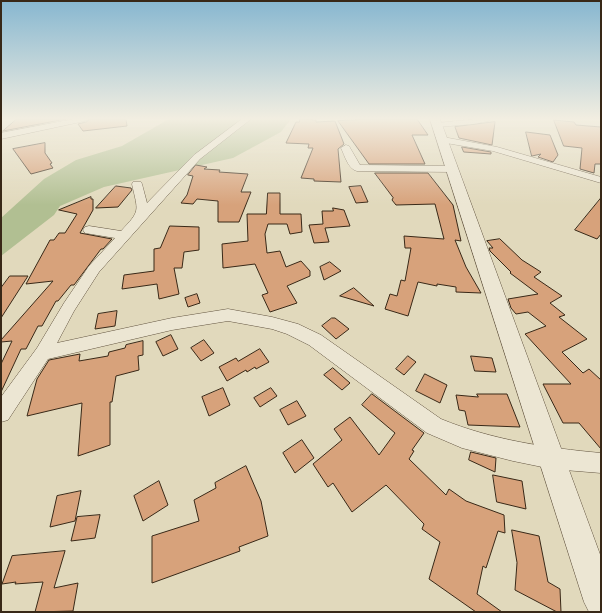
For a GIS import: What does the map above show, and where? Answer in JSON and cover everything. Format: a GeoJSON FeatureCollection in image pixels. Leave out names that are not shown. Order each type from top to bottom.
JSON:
{"type":"FeatureCollection","features":[{"type":"Feature","properties":{"kind":"street"},"geometry":{"type":"LineString","coordinates":[[1,413],[43,353],[94,269],[141,219],[159,197],[197,158],[210,148]]}},
{"type":"Feature","properties":{"kind":"street"},"geometry":{"type":"LineString","coordinates":[[346,148],[352,162],[358,168],[453,169]]}},
{"type":"Feature","properties":{"kind":"street"},"geometry":{"type":"LineString","coordinates":[[446,148],[601,602]]}},
{"type":"Feature","properties":{"kind":"street"},"geometry":{"type":"LineString","coordinates":[[490,148],[601,180]]}},
{"type":"Feature","properties":{"kind":"street"},"geometry":{"type":"LineString","coordinates":[[137,184],[143,208],[141,219]]}},
{"type":"Feature","properties":{"kind":"street"},"geometry":{"type":"LineString","coordinates":[[89,230],[125,236]]}},
{"type":"Feature","properties":{"kind":"street"},"geometry":{"type":"LineString","coordinates":[[43,353],[172,324],[228,315],[272,323],[292,329],[315,340],[434,426],[462,438],[552,459],[601,463]]}},
{"type":"Feature","properties":{"kind":"green space"},"geometry":{"type":"Polygon","coordinates":[[[117,148],[252,148],[233,158],[104,187],[60,206],[54,215],[1,256],[1,218],[44,179],[76,160],[117,148]]]}},
{"type":"Feature","properties":{"kind":"building"},"geometry":{"type":"Polygon","coordinates":[[[45,148],[45,153],[52,163],[50,164],[53,168],[31,174],[13,149],[45,148]]]}},
{"type":"Feature","properties":{"kind":"building"},"geometry":{"type":"Polygon","coordinates":[[[308,148],[340,148],[338,149],[341,182],[314,181],[314,179],[301,178],[313,148],[308,148]]]}},
{"type":"Feature","properties":{"kind":"building"},"geometry":{"type":"Polygon","coordinates":[[[357,148],[418,148],[425,164],[369,164],[357,148]]]}},
{"type":"Feature","properties":{"kind":"building"},"geometry":{"type":"Polygon","coordinates":[[[462,148],[491,152],[491,154],[464,152],[462,148]]]}},
{"type":"Feature","properties":{"kind":"building"},"geometry":{"type":"Polygon","coordinates":[[[530,148],[555,148],[558,155],[553,162],[538,157],[541,154],[532,156],[530,148]]]}},
{"type":"Feature","properties":{"kind":"building"},"geometry":{"type":"Polygon","coordinates":[[[578,148],[601,148],[601,164],[595,164],[594,173],[580,169],[582,148],[578,148]]]}},
{"type":"Feature","properties":{"kind":"building"},"geometry":{"type":"Polygon","coordinates":[[[196,165],[207,167],[204,169],[220,170],[219,172],[248,174],[241,192],[251,192],[239,222],[218,222],[218,201],[197,199],[193,204],[181,203],[187,195],[193,176],[188,175],[196,165]]]}},
{"type":"Feature","properties":{"kind":"building"},"geometry":{"type":"Polygon","coordinates":[[[375,173],[428,173],[453,205],[461,241],[455,240],[466,267],[481,293],[456,292],[456,287],[437,284],[437,286],[418,282],[408,316],[385,309],[390,294],[397,296],[401,280],[405,281],[411,248],[405,248],[404,236],[444,239],[435,204],[396,205],[392,200],[393,198],[375,173]]]}},
{"type":"Feature","properties":{"kind":"building"},"geometry":{"type":"Polygon","coordinates":[[[116,186],[131,188],[132,190],[118,207],[96,208],[116,186]]]}},
{"type":"Feature","properties":{"kind":"building"},"geometry":{"type":"Polygon","coordinates":[[[361,186],[368,202],[356,203],[349,187],[361,186]]]}},
{"type":"Feature","properties":{"kind":"building"},"geometry":{"type":"Polygon","coordinates":[[[268,193],[280,193],[280,214],[301,214],[302,232],[290,234],[287,224],[268,224],[265,234],[267,253],[280,251],[286,267],[301,261],[310,271],[310,276],[287,286],[297,303],[270,312],[262,295],[268,293],[255,264],[223,268],[222,244],[248,241],[247,214],[266,214],[268,193]]]}},
{"type":"Feature","properties":{"kind":"building"},"geometry":{"type":"Polygon","coordinates":[[[91,197],[91,199],[93,199],[93,210],[80,233],[112,239],[103,249],[101,249],[74,285],[71,285],[58,301],[56,301],[42,326],[38,326],[26,349],[21,349],[1,392],[1,364],[12,341],[1,342],[1,340],[53,281],[26,284],[50,240],[54,240],[59,233],[65,233],[77,214],[59,210],[91,197]]]}},
{"type":"Feature","properties":{"kind":"building"},"geometry":{"type":"Polygon","coordinates":[[[601,198],[601,234],[597,239],[575,230],[601,198]]]}},
{"type":"Feature","properties":{"kind":"building"},"geometry":{"type":"Polygon","coordinates":[[[333,208],[344,210],[350,226],[325,228],[329,242],[314,243],[309,225],[323,224],[322,211],[333,211],[333,208]]]}},
{"type":"Feature","properties":{"kind":"building"},"geometry":{"type":"Polygon","coordinates":[[[170,226],[199,227],[199,250],[184,252],[182,268],[174,268],[179,294],[159,299],[157,284],[122,289],[124,275],[154,271],[154,249],[160,248],[170,226]]]}},
{"type":"Feature","properties":{"kind":"building"},"geometry":{"type":"Polygon","coordinates":[[[500,239],[522,260],[541,272],[534,277],[562,296],[550,303],[565,315],[559,317],[587,339],[562,352],[583,373],[589,369],[601,380],[601,449],[579,423],[563,423],[543,384],[571,384],[525,334],[546,326],[528,312],[516,314],[511,308],[508,299],[538,294],[510,273],[511,272],[490,251],[489,248],[493,248],[487,241],[500,239]]]}},
{"type":"Feature","properties":{"kind":"building"},"geometry":{"type":"Polygon","coordinates":[[[330,262],[341,271],[324,280],[320,267],[330,262]]]}},
{"type":"Feature","properties":{"kind":"building"},"geometry":{"type":"Polygon","coordinates":[[[10,276],[28,276],[1,318],[1,288],[10,276]]]}},
{"type":"Feature","properties":{"kind":"building"},"geometry":{"type":"Polygon","coordinates":[[[354,288],[374,306],[340,296],[354,288]]]}},
{"type":"Feature","properties":{"kind":"building"},"geometry":{"type":"Polygon","coordinates":[[[197,294],[200,303],[188,307],[185,298],[197,294]]]}},
{"type":"Feature","properties":{"kind":"building"},"geometry":{"type":"Polygon","coordinates":[[[117,311],[115,326],[95,329],[98,314],[117,311]]]}},
{"type":"Feature","properties":{"kind":"building"},"geometry":{"type":"Polygon","coordinates":[[[332,318],[335,318],[349,329],[336,339],[322,326],[332,318]]]}},
{"type":"Feature","properties":{"kind":"building"},"geometry":{"type":"Polygon","coordinates":[[[171,335],[178,349],[163,356],[156,342],[171,335]]]}},
{"type":"Feature","properties":{"kind":"building"},"geometry":{"type":"Polygon","coordinates":[[[204,340],[214,353],[201,361],[191,348],[204,340]]]}},
{"type":"Feature","properties":{"kind":"building"},"geometry":{"type":"Polygon","coordinates":[[[143,341],[143,355],[138,356],[139,370],[116,376],[112,402],[110,402],[110,445],[78,456],[82,403],[27,416],[37,379],[49,360],[80,354],[79,361],[108,356],[109,352],[125,348],[126,345],[143,341]]]}},
{"type":"Feature","properties":{"kind":"building"},"geometry":{"type":"Polygon","coordinates":[[[260,349],[269,362],[256,369],[255,367],[247,372],[246,370],[227,381],[219,367],[236,358],[238,361],[260,349]]]}},
{"type":"Feature","properties":{"kind":"building"},"geometry":{"type":"Polygon","coordinates":[[[408,356],[416,362],[404,375],[396,369],[408,356]]]}},
{"type":"Feature","properties":{"kind":"building"},"geometry":{"type":"Polygon","coordinates":[[[471,356],[492,358],[496,372],[475,371],[471,356]]]}},
{"type":"Feature","properties":{"kind":"building"},"geometry":{"type":"Polygon","coordinates":[[[333,368],[350,383],[342,390],[324,375],[333,368]]]}},
{"type":"Feature","properties":{"kind":"building"},"geometry":{"type":"Polygon","coordinates":[[[425,374],[447,385],[440,403],[416,391],[425,374]]]}},
{"type":"Feature","properties":{"kind":"building"},"geometry":{"type":"Polygon","coordinates":[[[223,388],[230,405],[209,416],[202,397],[223,388]]]}},
{"type":"Feature","properties":{"kind":"building"},"geometry":{"type":"Polygon","coordinates":[[[271,388],[277,396],[260,407],[254,398],[271,388]]]}},
{"type":"Feature","properties":{"kind":"building"},"geometry":{"type":"Polygon","coordinates":[[[372,394],[424,433],[412,450],[414,451],[409,459],[446,495],[449,489],[466,501],[504,515],[505,533],[498,531],[486,568],[483,566],[477,594],[502,612],[476,612],[429,579],[440,542],[422,529],[424,524],[386,485],[352,512],[333,483],[328,487],[313,464],[342,440],[334,429],[350,417],[379,455],[395,433],[362,405],[372,394]]]}},
{"type":"Feature","properties":{"kind":"building"},"geometry":{"type":"Polygon","coordinates":[[[477,394],[507,394],[520,427],[468,425],[465,411],[459,410],[456,395],[478,397],[477,394]]]}},
{"type":"Feature","properties":{"kind":"building"},"geometry":{"type":"Polygon","coordinates":[[[297,401],[306,416],[288,425],[280,410],[297,401]]]}},
{"type":"Feature","properties":{"kind":"building"},"geometry":{"type":"Polygon","coordinates":[[[302,440],[314,458],[295,473],[283,453],[302,440]]]}},
{"type":"Feature","properties":{"kind":"building"},"geometry":{"type":"Polygon","coordinates":[[[471,452],[496,458],[495,472],[469,460],[471,452]]]}},
{"type":"Feature","properties":{"kind":"building"},"geometry":{"type":"Polygon","coordinates":[[[246,466],[261,501],[268,536],[239,547],[240,551],[152,583],[152,536],[199,521],[194,500],[216,488],[215,483],[246,466]]]}},
{"type":"Feature","properties":{"kind":"building"},"geometry":{"type":"Polygon","coordinates":[[[493,475],[522,481],[526,509],[497,502],[493,475]]]}},
{"type":"Feature","properties":{"kind":"building"},"geometry":{"type":"Polygon","coordinates":[[[159,481],[168,505],[143,521],[134,496],[159,481]]]}},
{"type":"Feature","properties":{"kind":"building"},"geometry":{"type":"Polygon","coordinates":[[[81,491],[75,521],[50,527],[57,496],[81,491]]]}},
{"type":"Feature","properties":{"kind":"building"},"geometry":{"type":"Polygon","coordinates":[[[100,515],[95,538],[71,541],[77,517],[100,515]]]}},
{"type":"Feature","properties":{"kind":"building"},"geometry":{"type":"Polygon","coordinates":[[[512,530],[539,536],[548,582],[560,589],[561,612],[557,612],[515,590],[517,563],[512,530]]]}},
{"type":"Feature","properties":{"kind":"building"},"geometry":{"type":"Polygon","coordinates":[[[65,551],[54,588],[78,583],[73,611],[35,612],[43,582],[15,584],[16,582],[2,584],[12,556],[65,551]]]}}]}
